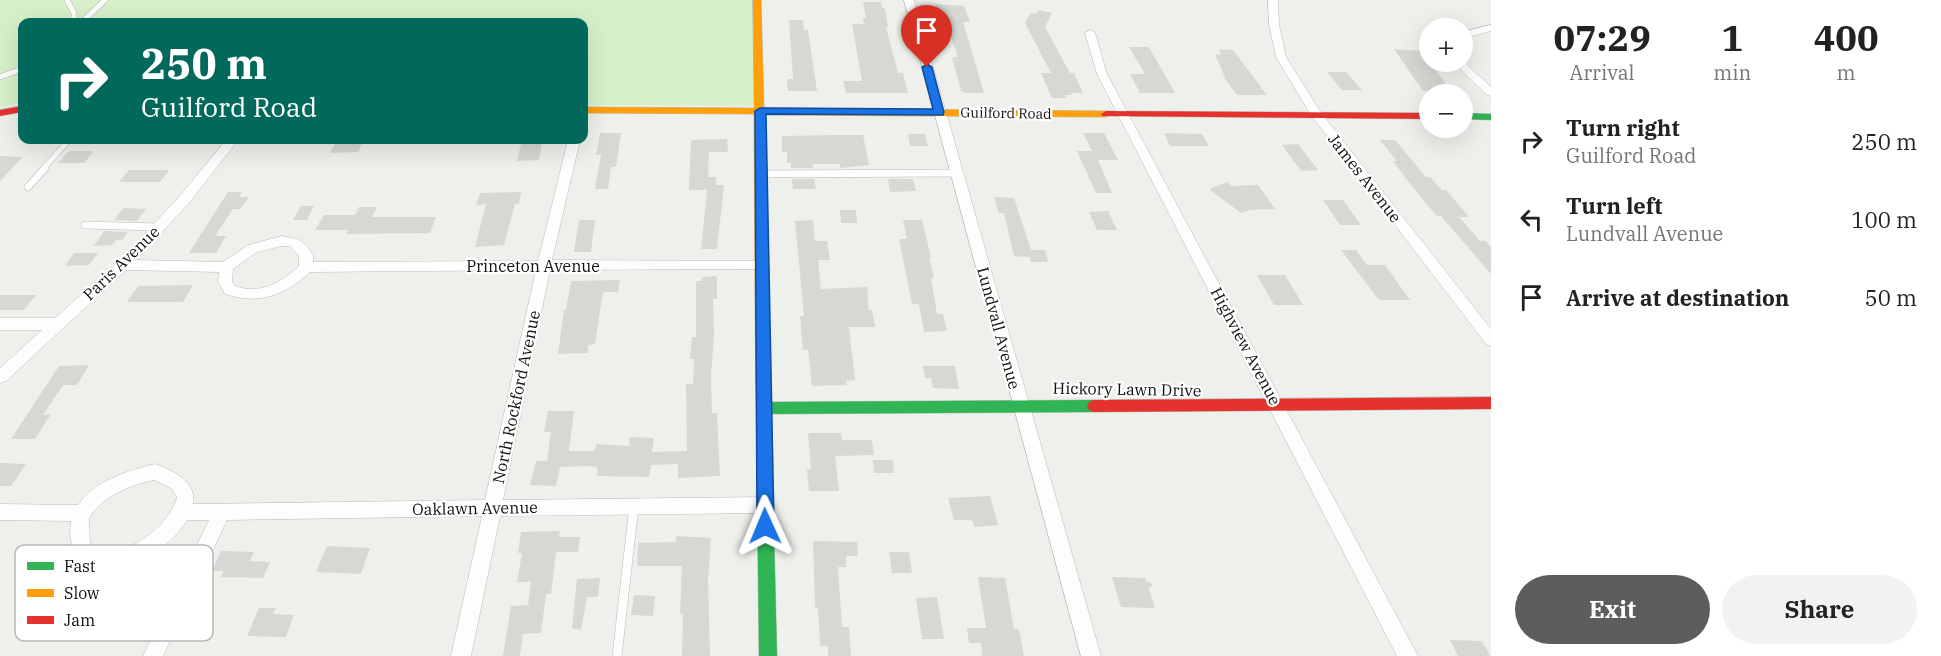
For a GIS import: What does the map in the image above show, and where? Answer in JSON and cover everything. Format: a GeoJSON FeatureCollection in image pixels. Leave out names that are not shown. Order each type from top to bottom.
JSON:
{"type":"FeatureCollection","features":[{"type":"Feature","properties":{"kind":"street"},"geometry":{"type":"LineString","coordinates":[[757,0],[768,656]]}},
{"type":"Feature","properties":{"kind":"street","name":"Lundvall Avenue"},"geometry":{"type":"LineString","coordinates":[[909,0],[1091,656]]}},
{"type":"Feature","properties":{"kind":"street","name":"James Avenue"},"geometry":{"type":"LineString","coordinates":[[1273,0],[1274,24],[1281,57],[1317,115],[1491,340]]}},
{"type":"Feature","properties":{"kind":"street"},"geometry":{"type":"LineString","coordinates":[[1473,31],[1491,28]]}},
{"type":"Feature","properties":{"kind":"street","name":"Highview Avenue"},"geometry":{"type":"LineString","coordinates":[[1090,33],[1102,74],[1408,656]]}},
{"type":"Feature","properties":{"kind":"street"},"geometry":{"type":"LineString","coordinates":[[1469,72],[1491,93]]}},
{"type":"Feature","properties":{"kind":"street"},"geometry":{"type":"LineString","coordinates":[[0,113],[18,110]]}},
{"type":"Feature","properties":{"kind":"street","name":"Guilford Road"},"geometry":{"type":"LineString","coordinates":[[588,110],[1419,116]]}},
{"type":"Feature","properties":{"kind":"street"},"geometry":{"type":"LineString","coordinates":[[1473,116],[1491,117]]}},
{"type":"Feature","properties":{"kind":"street","name":"Paris Avenue"},"geometry":{"type":"LineString","coordinates":[[0,377],[123,265],[184,200],[229,144]]}},
{"type":"Feature","properties":{"kind":"street","name":"North Rockford Avenue"},"geometry":{"type":"LineString","coordinates":[[461,656],[544,266],[573,144]]}},
{"type":"Feature","properties":{"kind":"street"},"geometry":{"type":"LineString","coordinates":[[123,265],[226,267],[253,248],[282,241],[302,248],[306,255],[306,267],[284,287],[250,296],[230,290],[225,281],[226,267]]}},
{"type":"Feature","properties":{"kind":"street","name":"Princeton Avenue"},"geometry":{"type":"LineString","coordinates":[[306,267],[760,264]]}},
{"type":"Feature","properties":{"kind":"street"},"geometry":{"type":"LineString","coordinates":[[0,324],[56,324]]}},
{"type":"Feature","properties":{"kind":"street","name":"Hickory Lawn Drive"},"geometry":{"type":"LineString","coordinates":[[763,408],[1020,405],[1278,407],[1491,403]]}},
{"type":"Feature","properties":{"kind":"street"},"geometry":{"type":"LineString","coordinates":[[81,545],[79,531],[82,513],[99,496],[133,476],[155,472],[170,475],[180,482],[184,494],[184,512],[151,545]]}},
{"type":"Feature","properties":{"kind":"street","name":"Oaklawn Avenue"},"geometry":{"type":"LineString","coordinates":[[184,512],[765,505]]}},
{"type":"Feature","properties":{"kind":"street"},"geometry":{"type":"LineString","coordinates":[[0,512],[82,513]]}},
{"type":"Feature","properties":{"kind":"street"},"geometry":{"type":"LineString","coordinates":[[206,545],[222,512]]}},
{"type":"Feature","properties":{"kind":"street"},"geometry":{"type":"LineString","coordinates":[[153,656],[160,641]]}},
{"type":"Feature","properties":{"kind":"lane"},"geometry":{"type":"LineString","coordinates":[[67,0],[74,13],[74,18]]}},
{"type":"Feature","properties":{"kind":"lane"},"geometry":{"type":"LineString","coordinates":[[86,18],[105,0]]}},
{"type":"Feature","properties":{"kind":"lane"},"geometry":{"type":"LineString","coordinates":[[0,77],[18,70]]}},
{"type":"Feature","properties":{"kind":"lane"},"geometry":{"type":"LineString","coordinates":[[28,187],[66,144]]}},
{"type":"Feature","properties":{"kind":"lane"},"geometry":{"type":"LineString","coordinates":[[759,174],[956,173]]}},
{"type":"Feature","properties":{"kind":"lane"},"geometry":{"type":"LineString","coordinates":[[85,225],[159,227]]}},
{"type":"Feature","properties":{"kind":"lane"},"geometry":{"type":"LineString","coordinates":[[617,656],[634,506]]}},
{"type":"Feature","properties":{"kind":"green space"},"geometry":{"type":"Polygon","coordinates":[[[0,0],[755,0],[757,106],[588,105],[588,18],[18,18],[18,104],[0,107],[0,0]]]}},
{"type":"Feature","properties":{"kind":"building"},"geometry":{"type":"Polygon","coordinates":[[[863,2],[881,2],[882,8],[885,8],[888,27],[886,27],[898,73],[903,73],[908,93],[846,93],[843,81],[862,81],[852,24],[864,24],[863,18],[866,18],[863,2]]]}},
{"type":"Feature","properties":{"kind":"building"},"geometry":{"type":"Polygon","coordinates":[[[935,4],[964,6],[970,22],[963,22],[984,93],[961,91],[952,57],[958,57],[949,31],[945,32],[935,4]]]}},
{"type":"Feature","properties":{"kind":"building"},"geometry":{"type":"Polygon","coordinates":[[[1038,10],[1052,13],[1045,27],[1070,73],[1074,73],[1083,93],[1071,93],[1072,95],[1065,95],[1066,98],[1052,98],[1041,73],[1051,73],[1025,23],[1031,13],[1036,14],[1038,10]]]}},
{"type":"Feature","properties":{"kind":"building"},"geometry":{"type":"Polygon","coordinates":[[[789,20],[803,20],[804,30],[808,30],[817,91],[788,91],[787,79],[793,79],[789,20]]]}},
{"type":"Feature","properties":{"kind":"building"},"geometry":{"type":"Polygon","coordinates":[[[1129,47],[1149,47],[1175,93],[1140,93],[1130,74],[1145,74],[1129,47]]]}},
{"type":"Feature","properties":{"kind":"building"},"geometry":{"type":"Polygon","coordinates":[[[1219,49],[1233,50],[1267,95],[1237,95],[1226,80],[1215,54],[1221,55],[1219,49]]]}},
{"type":"Feature","properties":{"kind":"building"},"geometry":{"type":"Polygon","coordinates":[[[1394,49],[1419,51],[1419,72],[1437,72],[1446,84],[1419,85],[1394,49]]]}},
{"type":"Feature","properties":{"kind":"building"},"geometry":{"type":"Polygon","coordinates":[[[1327,72],[1346,72],[1362,90],[1342,90],[1327,72]]]}},
{"type":"Feature","properties":{"kind":"building"},"geometry":{"type":"Polygon","coordinates":[[[600,133],[621,133],[616,167],[611,167],[608,189],[595,189],[601,155],[596,155],[600,133]]]}},
{"type":"Feature","properties":{"kind":"building"},"geometry":{"type":"Polygon","coordinates":[[[1083,133],[1104,133],[1118,160],[1098,160],[1112,193],[1096,193],[1077,151],[1092,151],[1083,133]]]}},
{"type":"Feature","properties":{"kind":"building"},"geometry":{"type":"Polygon","coordinates":[[[1164,133],[1202,134],[1209,146],[1170,146],[1164,133]]]}},
{"type":"Feature","properties":{"kind":"building"},"geometry":{"type":"Polygon","coordinates":[[[908,134],[925,134],[928,146],[910,146],[908,134]]]}},
{"type":"Feature","properties":{"kind":"building"},"geometry":{"type":"Polygon","coordinates":[[[863,135],[869,165],[840,168],[840,164],[813,164],[813,168],[791,168],[791,163],[787,163],[787,152],[782,152],[782,136],[863,135]]]}},
{"type":"Feature","properties":{"kind":"building"},"geometry":{"type":"Polygon","coordinates":[[[727,139],[728,152],[709,152],[708,177],[716,177],[716,185],[724,185],[717,249],[701,249],[707,190],[689,190],[691,140],[727,139]]]}},
{"type":"Feature","properties":{"kind":"building"},"geometry":{"type":"Polygon","coordinates":[[[1380,140],[1395,140],[1426,177],[1430,177],[1442,190],[1446,190],[1469,217],[1459,217],[1480,241],[1486,241],[1491,248],[1491,274],[1411,185],[1393,161],[1397,161],[1380,140]]]}},
{"type":"Feature","properties":{"kind":"building"},"geometry":{"type":"Polygon","coordinates":[[[335,144],[362,144],[358,152],[330,153],[335,144]]]}},
{"type":"Feature","properties":{"kind":"building"},"geometry":{"type":"Polygon","coordinates":[[[521,144],[542,144],[539,160],[517,161],[521,144]]]}},
{"type":"Feature","properties":{"kind":"building"},"geometry":{"type":"Polygon","coordinates":[[[1298,144],[1318,170],[1301,171],[1282,145],[1298,144]]]}},
{"type":"Feature","properties":{"kind":"building"},"geometry":{"type":"Polygon","coordinates":[[[69,151],[94,151],[84,163],[58,163],[69,151]]]}},
{"type":"Feature","properties":{"kind":"building"},"geometry":{"type":"Polygon","coordinates":[[[0,156],[23,157],[0,181],[0,156]]]}},
{"type":"Feature","properties":{"kind":"building"},"geometry":{"type":"Polygon","coordinates":[[[129,170],[169,170],[160,182],[119,182],[129,170]]]}},
{"type":"Feature","properties":{"kind":"building"},"geometry":{"type":"Polygon","coordinates":[[[792,179],[814,179],[816,189],[793,189],[792,179]]]}},
{"type":"Feature","properties":{"kind":"building"},"geometry":{"type":"Polygon","coordinates":[[[888,179],[913,179],[916,191],[890,192],[888,179]]]}},
{"type":"Feature","properties":{"kind":"building"},"geometry":{"type":"Polygon","coordinates":[[[1227,182],[1232,186],[1258,185],[1275,209],[1249,210],[1241,213],[1209,189],[1227,182]]]}},
{"type":"Feature","properties":{"kind":"building"},"geometry":{"type":"Polygon","coordinates":[[[228,192],[242,192],[239,197],[249,197],[240,209],[233,209],[215,236],[226,236],[216,253],[189,253],[228,192]]]}},
{"type":"Feature","properties":{"kind":"building"},"geometry":{"type":"Polygon","coordinates":[[[521,192],[519,204],[515,204],[504,245],[475,247],[486,204],[476,205],[480,193],[521,192]]]}},
{"type":"Feature","properties":{"kind":"building"},"geometry":{"type":"Polygon","coordinates":[[[994,197],[1014,198],[1031,250],[1045,250],[1048,262],[1031,262],[1030,257],[1014,256],[1004,213],[999,213],[994,197]]]}},
{"type":"Feature","properties":{"kind":"building"},"geometry":{"type":"Polygon","coordinates":[[[1323,200],[1343,200],[1361,225],[1340,225],[1323,200]]]}},
{"type":"Feature","properties":{"kind":"building"},"geometry":{"type":"Polygon","coordinates":[[[301,206],[314,206],[307,220],[293,220],[301,206]]]}},
{"type":"Feature","properties":{"kind":"building"},"geometry":{"type":"Polygon","coordinates":[[[359,207],[377,207],[372,217],[436,217],[430,233],[346,234],[348,230],[315,230],[324,215],[355,215],[359,207]]]}},
{"type":"Feature","properties":{"kind":"building"},"geometry":{"type":"Polygon","coordinates":[[[123,208],[146,209],[137,221],[114,220],[123,208]]]}},
{"type":"Feature","properties":{"kind":"building"},"geometry":{"type":"Polygon","coordinates":[[[840,210],[856,210],[857,223],[841,223],[840,210]]]}},
{"type":"Feature","properties":{"kind":"building"},"geometry":{"type":"Polygon","coordinates":[[[1108,211],[1117,230],[1097,230],[1089,212],[1108,211]]]}},
{"type":"Feature","properties":{"kind":"building"},"geometry":{"type":"Polygon","coordinates":[[[579,220],[595,220],[591,252],[574,252],[579,220]]]}},
{"type":"Feature","properties":{"kind":"building"},"geometry":{"type":"Polygon","coordinates":[[[813,220],[815,241],[827,241],[830,260],[818,260],[821,289],[867,287],[869,310],[872,310],[875,327],[849,327],[855,380],[846,381],[847,385],[812,386],[808,350],[803,350],[800,316],[804,316],[795,221],[813,220]]]}},
{"type":"Feature","properties":{"kind":"building"},"geometry":{"type":"Polygon","coordinates":[[[903,220],[922,220],[931,257],[929,257],[934,278],[931,278],[937,314],[943,314],[947,331],[924,332],[919,304],[912,304],[899,239],[907,239],[903,220]]]}},
{"type":"Feature","properties":{"kind":"building"},"geometry":{"type":"Polygon","coordinates":[[[104,231],[128,232],[122,240],[116,240],[112,245],[94,246],[104,231]]]}},
{"type":"Feature","properties":{"kind":"building"},"geometry":{"type":"Polygon","coordinates":[[[1341,250],[1356,250],[1367,265],[1385,265],[1410,300],[1379,300],[1341,250]]]}},
{"type":"Feature","properties":{"kind":"building"},"geometry":{"type":"Polygon","coordinates":[[[74,253],[98,253],[89,265],[65,266],[74,253]]]}},
{"type":"Feature","properties":{"kind":"building"},"geometry":{"type":"Polygon","coordinates":[[[1257,275],[1285,275],[1303,305],[1274,305],[1257,275]]]}},
{"type":"Feature","properties":{"kind":"building"},"geometry":{"type":"Polygon","coordinates":[[[717,276],[717,299],[713,299],[714,334],[711,377],[712,413],[717,413],[720,476],[678,478],[678,464],[651,465],[649,477],[597,476],[598,468],[592,466],[560,467],[556,486],[530,485],[536,461],[547,461],[551,432],[544,432],[548,411],[574,411],[569,451],[595,451],[596,444],[629,446],[630,437],[654,438],[652,452],[687,451],[686,384],[693,384],[694,359],[690,359],[692,337],[696,337],[696,281],[702,281],[702,277],[717,276]]]}},
{"type":"Feature","properties":{"kind":"building"},"geometry":{"type":"Polygon","coordinates":[[[620,280],[618,292],[603,292],[595,344],[588,345],[588,353],[558,354],[564,310],[566,310],[571,281],[620,280]]]}},
{"type":"Feature","properties":{"kind":"building"},"geometry":{"type":"Polygon","coordinates":[[[193,285],[183,302],[127,302],[138,286],[193,285]]]}},
{"type":"Feature","properties":{"kind":"building"},"geometry":{"type":"Polygon","coordinates":[[[0,295],[36,295],[24,310],[0,310],[0,295]]]}},
{"type":"Feature","properties":{"kind":"building"},"geometry":{"type":"Polygon","coordinates":[[[89,365],[77,385],[63,385],[43,415],[51,414],[35,439],[11,439],[59,366],[89,365]]]}},
{"type":"Feature","properties":{"kind":"building"},"geometry":{"type":"Polygon","coordinates":[[[923,366],[955,366],[959,389],[933,388],[931,378],[925,378],[923,366]]]}},
{"type":"Feature","properties":{"kind":"building"},"geometry":{"type":"Polygon","coordinates":[[[808,433],[841,433],[842,440],[872,440],[874,455],[835,456],[839,491],[809,491],[807,469],[811,469],[808,433]]]}},
{"type":"Feature","properties":{"kind":"building"},"geometry":{"type":"Polygon","coordinates":[[[873,460],[893,460],[894,473],[874,473],[873,460]]]}},
{"type":"Feature","properties":{"kind":"building"},"geometry":{"type":"Polygon","coordinates":[[[0,463],[26,464],[11,486],[0,486],[0,463]]]}},
{"type":"Feature","properties":{"kind":"building"},"geometry":{"type":"Polygon","coordinates":[[[990,496],[998,525],[974,527],[972,520],[954,520],[948,498],[990,496]]]}},
{"type":"Feature","properties":{"kind":"building"},"geometry":{"type":"Polygon","coordinates":[[[560,531],[559,537],[580,537],[578,552],[556,552],[551,594],[546,594],[541,633],[523,634],[520,656],[503,656],[511,606],[528,605],[531,582],[517,582],[522,553],[518,553],[521,532],[560,531]]]}},
{"type":"Feature","properties":{"kind":"building"},"geometry":{"type":"Polygon","coordinates":[[[676,536],[711,538],[708,580],[710,656],[682,656],[683,614],[680,614],[682,566],[637,566],[638,543],[676,542],[676,536]]]}},
{"type":"Feature","properties":{"kind":"building"},"geometry":{"type":"Polygon","coordinates":[[[813,541],[857,542],[858,556],[846,556],[846,567],[838,567],[842,627],[849,627],[851,656],[828,656],[828,646],[820,646],[818,608],[815,607],[813,541]]]}},
{"type":"Feature","properties":{"kind":"building"},"geometry":{"type":"Polygon","coordinates":[[[327,546],[370,548],[361,574],[316,572],[327,546]]]}},
{"type":"Feature","properties":{"kind":"building"},"geometry":{"type":"Polygon","coordinates":[[[221,551],[254,552],[250,561],[270,562],[263,578],[221,577],[224,571],[213,571],[221,551]]]}},
{"type":"Feature","properties":{"kind":"building"},"geometry":{"type":"Polygon","coordinates":[[[889,552],[909,552],[912,573],[892,573],[889,552]]]}},
{"type":"Feature","properties":{"kind":"building"},"geometry":{"type":"Polygon","coordinates":[[[978,577],[1005,578],[1014,629],[1019,629],[1024,656],[982,656],[981,643],[969,643],[967,628],[986,628],[978,577]]]}},
{"type":"Feature","properties":{"kind":"building"},"geometry":{"type":"Polygon","coordinates":[[[1112,577],[1145,578],[1153,584],[1149,589],[1155,608],[1121,607],[1112,577]]]}},
{"type":"Feature","properties":{"kind":"building"},"geometry":{"type":"Polygon","coordinates":[[[600,578],[598,597],[587,597],[581,630],[572,628],[577,579],[600,578]]]}},
{"type":"Feature","properties":{"kind":"building"},"geometry":{"type":"Polygon","coordinates":[[[634,595],[655,596],[653,616],[631,615],[634,595]]]}},
{"type":"Feature","properties":{"kind":"building"},"geometry":{"type":"Polygon","coordinates":[[[937,597],[944,639],[922,639],[916,598],[937,597]]]}},
{"type":"Feature","properties":{"kind":"building"},"geometry":{"type":"Polygon","coordinates":[[[259,608],[276,608],[273,614],[294,615],[286,637],[247,636],[259,608]]]}},
{"type":"Feature","properties":{"kind":"building"},"geometry":{"type":"Polygon","coordinates":[[[1450,640],[1482,641],[1490,656],[1458,656],[1450,640]]]}},
{"type":"Feature","properties":{"kind":"traffic: fast"},"geometry":{"type":"LineString","coordinates":[[1473,116],[1491,117]]}},
{"type":"Feature","properties":{"kind":"traffic: fast"},"geometry":{"type":"LineString","coordinates":[[762,308],[768,656]]}},
{"type":"Feature","properties":{"kind":"traffic: fast"},"geometry":{"type":"LineString","coordinates":[[763,408],[1094,406]]}},
{"type":"Feature","properties":{"kind":"traffic: slow"},"geometry":{"type":"LineString","coordinates":[[757,0],[762,308]]}},
{"type":"Feature","properties":{"kind":"traffic: slow"},"geometry":{"type":"LineString","coordinates":[[588,110],[1106,114]]}},
{"type":"Feature","properties":{"kind":"traffic: jam"},"geometry":{"type":"LineString","coordinates":[[0,113],[18,110]]}},
{"type":"Feature","properties":{"kind":"traffic: jam"},"geometry":{"type":"LineString","coordinates":[[1106,114],[1419,116]]}},
{"type":"Feature","properties":{"kind":"traffic: jam"},"geometry":{"type":"LineString","coordinates":[[1094,406],[1491,403]]}},
{"type":"Feature","properties":{"kind":"route"},"geometry":{"type":"LineString","coordinates":[[765,526],[760,111],[939,112],[927,67]]}}]}
